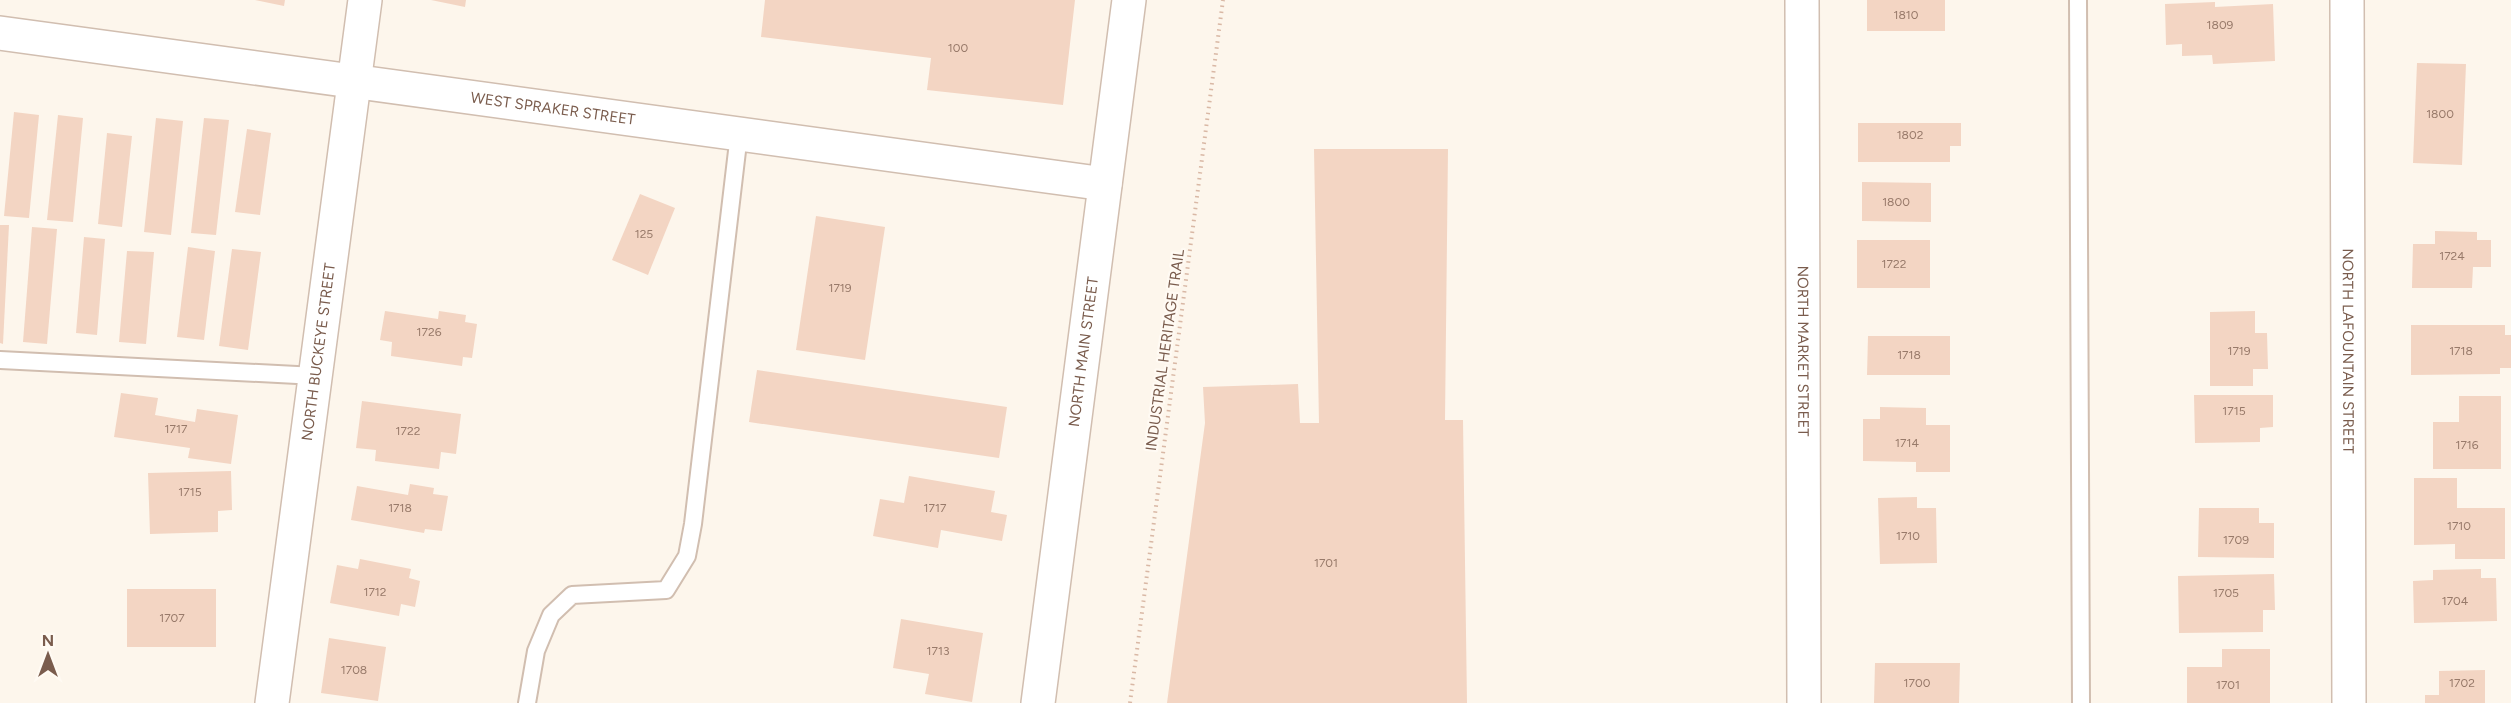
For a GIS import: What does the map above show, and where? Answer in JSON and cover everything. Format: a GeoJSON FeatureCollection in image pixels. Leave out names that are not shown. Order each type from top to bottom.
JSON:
{"type":"FeatureCollection","features":[{"type":"Feature","properties":{"kind":"street","name":"NORTH BUCKEYE STREET"},"geometry":{"type":"LineString","coordinates":[[272,703],[365,0]]}},
{"type":"Feature","properties":{"kind":"street","name":"NORTH MAIN STREET"},"geometry":{"type":"LineString","coordinates":[[1038,703],[1129,0]]}},
{"type":"Feature","properties":{"kind":"street","name":"NORTH MARKET STREET"},"geometry":{"type":"LineString","coordinates":[[1802,0],[1804,703]]}},
{"type":"Feature","properties":{"kind":"street","name":"NORTH LAFOUNTAIN STREET"},"geometry":{"type":"LineString","coordinates":[[2347,0],[2349,703]]}},
{"type":"Feature","properties":{"kind":"street","name":"WEST SPRAKER STREET"},"geometry":{"type":"LineString","coordinates":[[0,33],[1105,184]]}},
{"type":"Feature","properties":{"kind":"lane"},"geometry":{"type":"LineString","coordinates":[[2078,0],[2081,703]]}},
{"type":"Feature","properties":{"kind":"lane"},"geometry":{"type":"LineString","coordinates":[[527,703],[536,651],[551,615],[572,596],[666,590],[687,556],[693,524],[739,134]]}},
{"type":"Feature","properties":{"kind":"lane"},"geometry":{"type":"LineString","coordinates":[[0,360],[316,376]]}},
{"type":"Feature","properties":{"kind":"path","name":"INDUSTRIAL HERITAGE TRAIL"},"geometry":{"type":"LineString","coordinates":[[1130,703],[1223,0]]}},
{"type":"Feature","properties":{"kind":"building"},"geometry":{"type":"Polygon","coordinates":[[[255,0],[285,0],[284,6],[255,0]]]}},
{"type":"Feature","properties":{"kind":"building"},"geometry":{"type":"Polygon","coordinates":[[[431,0],[466,0],[465,7],[431,0]]]}},
{"type":"Feature","properties":{"kind":"building"},"geometry":{"type":"Polygon","coordinates":[[[765,0],[1075,0],[1063,105],[927,90],[931,58],[761,37],[765,0]]]}},
{"type":"Feature","properties":{"kind":"building"},"geometry":{"type":"Polygon","coordinates":[[[1867,0],[1945,0],[1945,31],[1867,31],[1867,0]]]}},
{"type":"Feature","properties":{"kind":"building"},"geometry":{"type":"Polygon","coordinates":[[[2215,2],[2215,7],[2273,4],[2275,61],[2213,64],[2212,55],[2182,56],[2182,44],[2166,45],[2165,4],[2215,2]]]}},
{"type":"Feature","properties":{"kind":"building"},"geometry":{"type":"Polygon","coordinates":[[[2417,63],[2466,64],[2462,165],[2413,163],[2417,63]]]}},
{"type":"Feature","properties":{"kind":"building"},"geometry":{"type":"Polygon","coordinates":[[[14,112],[39,115],[29,218],[4,216],[14,112]]]}},
{"type":"Feature","properties":{"kind":"building"},"geometry":{"type":"Polygon","coordinates":[[[58,115],[83,118],[73,222],[47,220],[58,115]]]}},
{"type":"Feature","properties":{"kind":"building"},"geometry":{"type":"Polygon","coordinates":[[[156,118],[183,121],[171,235],[144,232],[156,118]]]}},
{"type":"Feature","properties":{"kind":"building"},"geometry":{"type":"Polygon","coordinates":[[[204,118],[229,120],[216,235],[191,233],[204,118]]]}},
{"type":"Feature","properties":{"kind":"building"},"geometry":{"type":"Polygon","coordinates":[[[1858,123],[1961,123],[1961,146],[1950,146],[1950,162],[1858,162],[1858,123]]]}},
{"type":"Feature","properties":{"kind":"building"},"geometry":{"type":"Polygon","coordinates":[[[247,129],[271,133],[260,215],[235,212],[247,129]]]}},
{"type":"Feature","properties":{"kind":"building"},"geometry":{"type":"Polygon","coordinates":[[[107,133],[132,136],[122,227],[98,224],[107,133]]]}},
{"type":"Feature","properties":{"kind":"building"},"geometry":{"type":"Polygon","coordinates":[[[1314,149],[1448,149],[1445,420],[1463,420],[1467,703],[1167,703],[1205,423],[1203,387],[1298,384],[1300,423],[1319,423],[1314,149]]]}},
{"type":"Feature","properties":{"kind":"building"},"geometry":{"type":"Polygon","coordinates":[[[1862,182],[1931,183],[1931,222],[1862,221],[1862,182]]]}},
{"type":"Feature","properties":{"kind":"building"},"geometry":{"type":"Polygon","coordinates":[[[640,194],[675,208],[648,275],[612,260],[640,194]]]}},
{"type":"Feature","properties":{"kind":"building"},"geometry":{"type":"Polygon","coordinates":[[[816,216],[885,227],[865,360],[796,350],[816,216]]]}},
{"type":"Feature","properties":{"kind":"building"},"geometry":{"type":"Polygon","coordinates":[[[0,225],[9,225],[3,344],[0,343],[0,225]]]}},
{"type":"Feature","properties":{"kind":"building"},"geometry":{"type":"Polygon","coordinates":[[[32,227],[57,229],[47,344],[23,342],[32,227]]]}},
{"type":"Feature","properties":{"kind":"building"},"geometry":{"type":"Polygon","coordinates":[[[2435,231],[2477,232],[2477,240],[2491,240],[2491,267],[2473,267],[2472,288],[2412,288],[2413,244],[2435,244],[2435,231]]]}},
{"type":"Feature","properties":{"kind":"building"},"geometry":{"type":"Polygon","coordinates":[[[84,237],[105,239],[97,335],[76,333],[84,237]]]}},
{"type":"Feature","properties":{"kind":"building"},"geometry":{"type":"Polygon","coordinates":[[[1857,240],[1930,240],[1930,288],[1857,288],[1857,240]]]}},
{"type":"Feature","properties":{"kind":"building"},"geometry":{"type":"Polygon","coordinates":[[[188,247],[215,251],[204,340],[177,337],[188,247]]]}},
{"type":"Feature","properties":{"kind":"building"},"geometry":{"type":"Polygon","coordinates":[[[232,249],[261,252],[248,350],[219,346],[232,249]]]}},
{"type":"Feature","properties":{"kind":"building"},"geometry":{"type":"Polygon","coordinates":[[[127,251],[154,252],[146,344],[119,342],[127,251]]]}},
{"type":"Feature","properties":{"kind":"building"},"geometry":{"type":"Polygon","coordinates":[[[385,311],[438,319],[439,311],[466,315],[465,322],[477,324],[472,358],[463,357],[462,366],[391,356],[392,342],[380,340],[385,311]]]}},
{"type":"Feature","properties":{"kind":"building"},"geometry":{"type":"Polygon","coordinates":[[[2255,311],[2255,333],[2267,333],[2268,369],[2253,369],[2253,386],[2210,386],[2210,312],[2255,311]]]}},
{"type":"Feature","properties":{"kind":"building"},"geometry":{"type":"Polygon","coordinates":[[[2411,325],[2505,325],[2505,335],[2511,335],[2511,368],[2500,368],[2500,374],[2411,375],[2411,325]]]}},
{"type":"Feature","properties":{"kind":"building"},"geometry":{"type":"Polygon","coordinates":[[[1868,336],[1950,336],[1950,375],[1867,375],[1868,336]]]}},
{"type":"Feature","properties":{"kind":"building"},"geometry":{"type":"Polygon","coordinates":[[[757,370],[1007,407],[999,458],[749,422],[757,370]]]}},
{"type":"Feature","properties":{"kind":"building"},"geometry":{"type":"Polygon","coordinates":[[[121,393],[158,398],[155,415],[195,422],[197,409],[238,415],[231,464],[188,458],[190,448],[114,437],[121,393]]]}},
{"type":"Feature","properties":{"kind":"building"},"geometry":{"type":"Polygon","coordinates":[[[2194,395],[2273,395],[2273,427],[2260,428],[2260,442],[2195,443],[2194,395]]]}},
{"type":"Feature","properties":{"kind":"building"},"geometry":{"type":"Polygon","coordinates":[[[2459,396],[2501,396],[2501,469],[2433,469],[2433,422],[2459,422],[2459,396]]]}},
{"type":"Feature","properties":{"kind":"building"},"geometry":{"type":"Polygon","coordinates":[[[362,401],[461,414],[456,454],[441,452],[439,469],[375,461],[376,450],[356,448],[362,401]]]}},
{"type":"Feature","properties":{"kind":"building"},"geometry":{"type":"Polygon","coordinates":[[[1880,407],[1926,408],[1926,425],[1950,425],[1950,472],[1916,472],[1916,462],[1863,461],[1863,419],[1880,419],[1880,407]]]}},
{"type":"Feature","properties":{"kind":"building"},"geometry":{"type":"Polygon","coordinates":[[[231,471],[232,510],[218,511],[218,532],[150,534],[148,473],[231,471]]]}},
{"type":"Feature","properties":{"kind":"building"},"geometry":{"type":"Polygon","coordinates":[[[909,476],[995,491],[991,512],[1007,515],[1002,541],[941,530],[938,548],[873,536],[880,499],[904,503],[909,476]]]}},
{"type":"Feature","properties":{"kind":"building"},"geometry":{"type":"Polygon","coordinates":[[[2414,478],[2457,478],[2457,508],[2505,508],[2505,559],[2455,559],[2455,544],[2414,545],[2414,478]]]}},
{"type":"Feature","properties":{"kind":"building"},"geometry":{"type":"Polygon","coordinates":[[[410,484],[434,488],[433,494],[448,496],[442,531],[425,529],[424,533],[351,520],[357,486],[408,495],[410,484]]]}},
{"type":"Feature","properties":{"kind":"building"},"geometry":{"type":"Polygon","coordinates":[[[1917,497],[1917,508],[1936,508],[1937,563],[1880,564],[1878,498],[1917,497]]]}},
{"type":"Feature","properties":{"kind":"building"},"geometry":{"type":"Polygon","coordinates":[[[2199,508],[2259,508],[2259,523],[2274,523],[2274,558],[2198,557],[2199,508]]]}},
{"type":"Feature","properties":{"kind":"building"},"geometry":{"type":"Polygon","coordinates":[[[360,559],[411,569],[409,578],[420,581],[415,607],[401,604],[399,616],[330,603],[337,565],[358,569],[360,559]]]}},
{"type":"Feature","properties":{"kind":"building"},"geometry":{"type":"Polygon","coordinates":[[[2481,569],[2481,578],[2496,578],[2497,621],[2414,623],[2413,581],[2433,580],[2433,570],[2481,569]]]}},
{"type":"Feature","properties":{"kind":"building"},"geometry":{"type":"Polygon","coordinates":[[[2274,574],[2275,610],[2263,610],[2263,632],[2179,633],[2178,576],[2274,574]]]}},
{"type":"Feature","properties":{"kind":"building"},"geometry":{"type":"Polygon","coordinates":[[[127,589],[216,589],[216,647],[127,647],[127,589]]]}},
{"type":"Feature","properties":{"kind":"building"},"geometry":{"type":"Polygon","coordinates":[[[901,619],[983,633],[972,702],[925,694],[929,674],[893,668],[901,619]]]}},
{"type":"Feature","properties":{"kind":"building"},"geometry":{"type":"Polygon","coordinates":[[[329,638],[386,647],[378,701],[321,693],[329,638]]]}},
{"type":"Feature","properties":{"kind":"building"},"geometry":{"type":"Polygon","coordinates":[[[2222,649],[2270,649],[2270,703],[2187,703],[2187,667],[2222,667],[2222,649]]]}},
{"type":"Feature","properties":{"kind":"building"},"geometry":{"type":"Polygon","coordinates":[[[1875,663],[1960,663],[1959,703],[1874,703],[1875,663]]]}},
{"type":"Feature","properties":{"kind":"building"},"geometry":{"type":"Polygon","coordinates":[[[2485,670],[2485,703],[2425,703],[2425,695],[2439,695],[2439,671],[2485,670]]]}}]}
